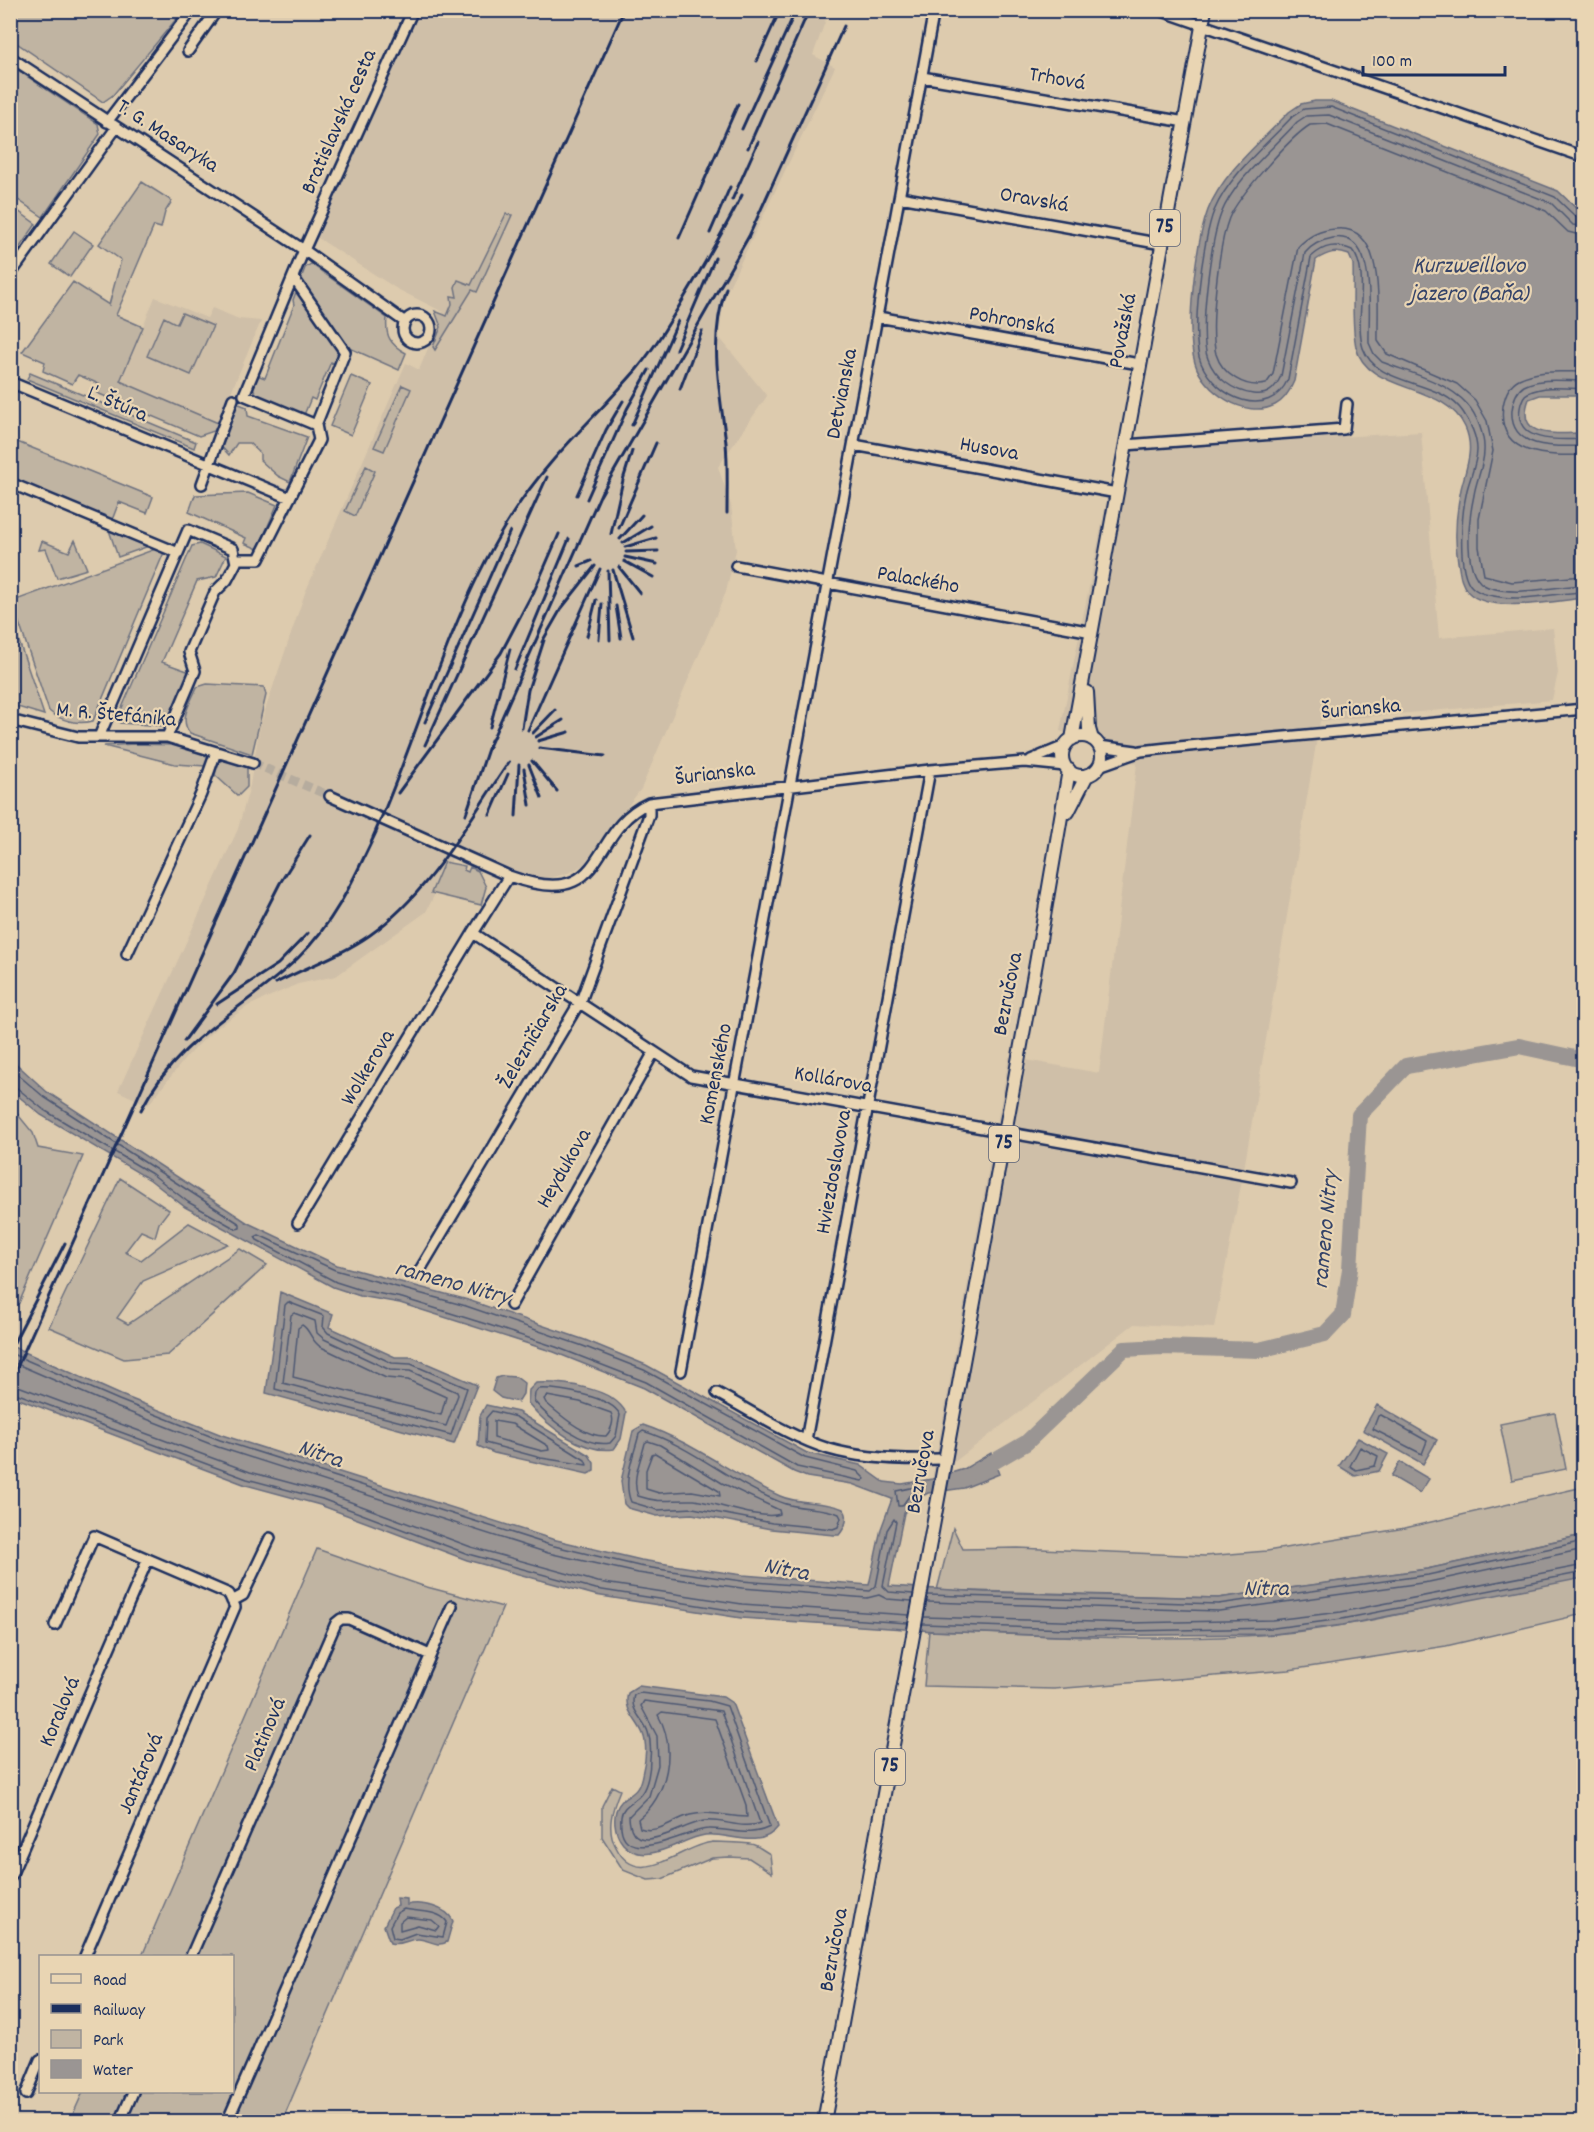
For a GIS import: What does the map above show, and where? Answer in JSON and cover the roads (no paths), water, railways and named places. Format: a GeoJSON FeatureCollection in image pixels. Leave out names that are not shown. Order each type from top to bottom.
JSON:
{"type":"FeatureCollection","features":[{"type":"Feature","properties":{"kind":"main road","name":"Považská"},"geometry":{"type":"LineString","coordinates":[[1068,742],[1115,531],[1117,493],[1125,445],[1205,10]]}},
{"type":"Feature","properties":{"kind":"main road","name":"Považská"},"geometry":{"type":"LineString","coordinates":[[1087,660],[1087,706],[1096,742]]}},
{"type":"Feature","properties":{"kind":"main road"},"geometry":{"type":"LineString","coordinates":[[1068,742],[1082,736],[1096,742]]}},
{"type":"Feature","properties":{"kind":"main road","name":"Bezručova"},"geometry":{"type":"LineString","coordinates":[[824,2121],[912,1651],[938,1500],[942,1463],[1006,1132],[1059,830],[1067,768],[1062,756],[1068,742]]}},
{"type":"Feature","properties":{"kind":"main road","name":"75"},"geometry":{"type":"LineString","coordinates":[[1096,742],[1102,756],[1099,766]]}},
{"type":"Feature","properties":{"kind":"main road","name":"Bezručova"},"geometry":{"type":"LineString","coordinates":[[1059,830],[1087,775],[1099,766]]}},
{"type":"Feature","properties":{"kind":"main road"},"geometry":{"type":"LineString","coordinates":[[1067,768],[1077,775],[1087,775]]}},
{"type":"Feature","properties":{"kind":"street"},"geometry":{"type":"LineString","coordinates":[[107,122],[192,10]]}},
{"type":"Feature","properties":{"kind":"street"},"geometry":{"type":"LineString","coordinates":[[188,51],[217,10]]}},
{"type":"Feature","properties":{"kind":"street","name":"Bratislavská cesta"},"geometry":{"type":"LineString","coordinates":[[316,425],[244,395],[304,250],[412,10]]}},
{"type":"Feature","properties":{"kind":"street","name":"Detvianska"},"geometry":{"type":"LineString","coordinates":[[791,785],[934,10]]}},
{"type":"Feature","properties":{"kind":"street"},"geometry":{"type":"LineString","coordinates":[[1159,10],[1584,157]]}},
{"type":"Feature","properties":{"kind":"street","name":"T. G. Masaryka"},"geometry":{"type":"LineString","coordinates":[[10,57],[304,250],[405,322]]}},
{"type":"Feature","properties":{"kind":"street","name":"Trhová"},"geometry":{"type":"LineString","coordinates":[[922,77],[1185,122]]}},
{"type":"Feature","properties":{"kind":"street"},"geometry":{"type":"LineString","coordinates":[[10,275],[116,128]]}},
{"type":"Feature","properties":{"kind":"street","name":"Oravská"},"geometry":{"type":"LineString","coordinates":[[900,197],[1162,244]]}},
{"type":"Feature","properties":{"kind":"street"},"geometry":{"type":"LineString","coordinates":[[236,559],[260,559],[319,440],[316,425],[345,352],[293,277]]}},
{"type":"Feature","properties":{"kind":"street","name":"Pohronská"},"geometry":{"type":"LineString","coordinates":[[878,317],[1139,364]]}},
{"type":"Feature","properties":{"kind":"street","name":"Ľ. Štúra"},"geometry":{"type":"LineString","coordinates":[[10,382],[290,498]]}},
{"type":"Feature","properties":{"kind":"street"},"geometry":{"type":"LineString","coordinates":[[202,484],[233,399]]}},
{"type":"Feature","properties":{"kind":"street"},"geometry":{"type":"LineString","coordinates":[[1125,445],[1344,429],[1347,404]]}},
{"type":"Feature","properties":{"kind":"street","name":"Husova"},"geometry":{"type":"LineString","coordinates":[[854,445],[1117,493]]}},
{"type":"Feature","properties":{"kind":"street"},"geometry":{"type":"LineString","coordinates":[[10,483],[177,552]]}},
{"type":"Feature","properties":{"kind":"street"},"geometry":{"type":"LineString","coordinates":[[99,737],[188,530],[233,549],[236,559],[227,580],[215,592],[189,652],[195,671],[167,736]]}},
{"type":"Feature","properties":{"kind":"street","name":"Palackého"},"geometry":{"type":"LineString","coordinates":[[736,566],[1092,632]]}},
{"type":"Feature","properties":{"kind":"street","name":"Šurianska"},"geometry":{"type":"LineString","coordinates":[[1099,766],[1141,751],[1584,709]]}},
{"type":"Feature","properties":{"kind":"street","name":"M. R. Štefánika"},"geometry":{"type":"LineString","coordinates":[[10,720],[62,734],[99,737],[167,736],[252,763]]}},
{"type":"Feature","properties":{"kind":"street","name":"Šurianska"},"geometry":{"type":"LineString","coordinates":[[1025,762],[1068,742]]}},
{"type":"Feature","properties":{"kind":"street","name":"Šurianska"},"geometry":{"type":"LineString","coordinates":[[1096,742],[1141,751]]}},
{"type":"Feature","properties":{"kind":"street"},"geometry":{"type":"LineString","coordinates":[[127,954],[202,796],[216,752]]}},
{"type":"Feature","properties":{"kind":"street","name":"Šurianska"},"geometry":{"type":"LineString","coordinates":[[330,796],[450,852],[509,876],[545,887],[560,886],[577,879],[593,866],[629,817],[650,803],[791,785],[1025,762],[1067,768]]}},
{"type":"Feature","properties":{"kind":"street","name":"Hviezdoslavova"},"geometry":{"type":"LineString","coordinates":[[806,1440],[930,770]]}},
{"type":"Feature","properties":{"kind":"street","name":"Komenského"},"geometry":{"type":"LineString","coordinates":[[681,1371],[791,785]]}},
{"type":"Feature","properties":{"kind":"street","name":"Železničiarska"},"geometry":{"type":"LineString","coordinates":[[417,1275],[578,1004],[649,815],[650,803]]}},
{"type":"Feature","properties":{"kind":"street"},"geometry":{"type":"LineString","coordinates":[[473,933],[509,876]]}},
{"type":"Feature","properties":{"kind":"street","name":"Kollárova"},"geometry":{"type":"LineString","coordinates":[[473,933],[691,1076],[1291,1183]]}},
{"type":"Feature","properties":{"kind":"street","name":"Wolkerova"},"geometry":{"type":"LineString","coordinates":[[298,1224],[473,933]]}},
{"type":"Feature","properties":{"kind":"street","name":"Heydukova"},"geometry":{"type":"LineString","coordinates":[[511,1305],[654,1052]]}},
{"type":"Feature","properties":{"kind":"street"},"geometry":{"type":"LineString","coordinates":[[717,1392],[806,1440],[851,1454],[942,1463]]}},
{"type":"Feature","properties":{"kind":"street"},"geometry":{"type":"LineString","coordinates":[[55,1625],[94,1536],[147,1561],[229,1594],[233,1604]]}},
{"type":"Feature","properties":{"kind":"street","name":"Jantárová"},"geometry":{"type":"LineString","coordinates":[[85,1955],[233,1604],[243,1595],[270,1538]]}},
{"type":"Feature","properties":{"kind":"street","name":"Koralová"},"geometry":{"type":"LineString","coordinates":[[10,1878],[147,1561]]}},
{"type":"Feature","properties":{"kind":"street"},"geometry":{"type":"LineString","coordinates":[[227,2121],[452,1605]]}},
{"type":"Feature","properties":{"kind":"street","name":"Platinová"},"geometry":{"type":"LineString","coordinates":[[191,1955],[336,1623],[341,1619],[349,1619],[430,1655]]}},
{"type":"Feature","properties":{"kind":"street"},"geometry":{"type":"LineString","coordinates":[[26,2094],[39,2062]]}},
{"type":"Feature","properties":{"kind":"street"},"geometry":{"type":"LineString","coordinates":[[120,2121],[132,2093]]}},
{"type":"Feature","properties":{"kind":"water","name":"Kurzweillovo jazero (Baňa)"},"geometry":{"type":"Polygon","coordinates":[[[1331,101],[1558,191],[1580,212],[1584,225],[1583,395],[1540,395],[1529,399],[1526,412],[1527,422],[1533,428],[1541,431],[1583,433],[1583,598],[1523,604],[1491,603],[1478,599],[1465,589],[1460,574],[1456,535],[1459,498],[1469,458],[1468,435],[1455,412],[1441,402],[1390,381],[1375,373],[1363,362],[1354,338],[1353,264],[1349,255],[1332,253],[1316,260],[1294,381],[1282,401],[1263,409],[1239,406],[1216,393],[1200,373],[1192,348],[1193,286],[1208,210],[1223,183],[1255,146],[1289,112],[1301,104],[1331,101]]]}},
{"type":"Feature","properties":{"kind":"water"},"geometry":{"type":"Polygon","coordinates":[[[10,1058],[47,1092],[248,1223],[337,1265],[468,1300],[585,1340],[646,1365],[807,1453],[860,1465],[884,1482],[902,1484],[932,1479],[964,1469],[991,1453],[999,1474],[964,1488],[928,1493],[913,1501],[904,1513],[889,1586],[984,1592],[1218,1598],[1427,1569],[1583,1535],[1583,1578],[1343,1625],[1274,1634],[1060,1636],[934,1631],[741,1618],[595,1595],[467,1560],[320,1505],[246,1485],[11,1396],[11,1346],[121,1395],[222,1435],[552,1539],[641,1560],[743,1575],[869,1585],[881,1529],[892,1499],[852,1484],[807,1477],[794,1472],[644,1388],[554,1352],[400,1303],[360,1296],[333,1287],[185,1207],[149,1179],[41,1115],[11,1090],[10,1058]]]}},
{"type":"Feature","properties":{"kind":"water"},"geometry":{"type":"Polygon","coordinates":[[[280,1292],[333,1314],[329,1327],[395,1357],[412,1357],[477,1385],[454,1444],[266,1393],[280,1292]]]}},
{"type":"Feature","properties":{"kind":"water"},"geometry":{"type":"Polygon","coordinates":[[[516,1377],[524,1383],[523,1394],[518,1402],[501,1398],[492,1391],[496,1378],[516,1377]]]}},
{"type":"Feature","properties":{"kind":"water"},"geometry":{"type":"Polygon","coordinates":[[[536,1383],[586,1388],[610,1397],[619,1404],[626,1413],[621,1439],[614,1449],[590,1447],[578,1443],[545,1421],[528,1403],[529,1390],[536,1383]]]}},
{"type":"Feature","properties":{"kind":"water"},"geometry":{"type":"Polygon","coordinates":[[[486,1405],[518,1412],[589,1455],[594,1463],[594,1471],[588,1474],[494,1453],[478,1446],[480,1416],[486,1405]]]}},
{"type":"Feature","properties":{"kind":"water"},"geometry":{"type":"Polygon","coordinates":[[[1377,1405],[1437,1440],[1423,1464],[1363,1430],[1377,1405]]]}},
{"type":"Feature","properties":{"kind":"water"},"geometry":{"type":"Polygon","coordinates":[[[643,1425],[678,1440],[780,1496],[795,1501],[828,1504],[843,1509],[846,1522],[843,1529],[839,1535],[771,1529],[692,1514],[657,1516],[628,1508],[624,1504],[621,1481],[633,1431],[643,1425]]]}},
{"type":"Feature","properties":{"kind":"water"},"geometry":{"type":"Polygon","coordinates":[[[1358,1438],[1388,1454],[1379,1471],[1355,1476],[1339,1466],[1358,1438]]]}},
{"type":"Feature","properties":{"kind":"water"},"geometry":{"type":"Polygon","coordinates":[[[1400,1462],[1429,1479],[1420,1493],[1391,1476],[1400,1462]]]}},
{"type":"Feature","properties":{"kind":"water"},"geometry":{"type":"Polygon","coordinates":[[[639,1686],[723,1697],[732,1703],[778,1827],[771,1834],[753,1839],[705,1835],[663,1850],[642,1854],[632,1851],[623,1844],[616,1829],[616,1812],[621,1802],[638,1787],[645,1756],[643,1734],[627,1705],[628,1693],[639,1686]]]}},
{"type":"Feature","properties":{"kind":"water"},"geometry":{"type":"Polygon","coordinates":[[[397,1898],[407,1899],[407,1905],[433,1906],[450,1916],[453,1921],[447,1942],[436,1944],[418,1939],[398,1944],[390,1943],[384,1926],[393,1908],[398,1906],[397,1898]]]}},
{"type":"Feature","properties":{"kind":"waterway","name":"rameno Nitry"},"geometry":{"type":"LineString","coordinates":[[976,1472],[1026,1443],[1124,1349],[1162,1347],[1259,1350],[1325,1334],[1343,1315],[1350,1269],[1359,1115],[1406,1066],[1519,1046],[1584,1060]]}},
{"type":"Feature","properties":{"kind":"tunnel"},"geometry":{"type":"LineString","coordinates":[[253,763],[330,796]]}},
{"type":"Feature","properties":{"kind":"railway"},"geometry":{"type":"LineString","coordinates":[[10,1383],[624,10]]}},
{"type":"Feature","properties":{"kind":"railway"},"geometry":{"type":"LineString","coordinates":[[757,61],[780,10]]}},
{"type":"Feature","properties":{"kind":"railway"},"geometry":{"type":"LineString","coordinates":[[742,129],[796,10]]}},
{"type":"Feature","properties":{"kind":"railway"},"geometry":{"type":"LineString","coordinates":[[748,148],[809,10]]}},
{"type":"Feature","properties":{"kind":"railway"},"geometry":{"type":"LineString","coordinates":[[600,496],[749,236],[844,26]]}},
{"type":"Feature","properties":{"kind":"railway"},"geometry":{"type":"LineString","coordinates":[[679,238],[738,104]]}},
{"type":"Feature","properties":{"kind":"railway"},"geometry":{"type":"LineString","coordinates":[[732,200],[758,142]]}},
{"type":"Feature","properties":{"kind":"railway"},"geometry":{"type":"LineString","coordinates":[[710,233],[730,187]]}},
{"type":"Feature","properties":{"kind":"railway"},"geometry":{"type":"LineString","coordinates":[[373,837],[453,631],[491,551],[513,513],[541,474],[637,369],[653,347],[696,278],[742,195]]}},
{"type":"Feature","properties":{"kind":"railway"},"geometry":{"type":"LineString","coordinates":[[676,349],[715,258]]}},
{"type":"Feature","properties":{"kind":"railway"},"geometry":{"type":"LineString","coordinates":[[726,288],[718,327],[717,365],[727,452],[727,513]]}},
{"type":"Feature","properties":{"kind":"railway"},"geometry":{"type":"LineString","coordinates":[[632,425],[678,321]]}},
{"type":"Feature","properties":{"kind":"railway"},"geometry":{"type":"LineString","coordinates":[[680,389],[702,331]]}},
{"type":"Feature","properties":{"kind":"railway"},"geometry":{"type":"LineString","coordinates":[[587,499],[627,409],[649,370]]}},
{"type":"Feature","properties":{"kind":"railway"},"geometry":{"type":"LineString","coordinates":[[577,495],[606,430],[623,401]]}},
{"type":"Feature","properties":{"kind":"railway"},"geometry":{"type":"LineString","coordinates":[[619,528],[656,443]]}},
{"type":"Feature","properties":{"kind":"railway"},"geometry":{"type":"LineString","coordinates":[[611,534],[632,451]]}},
{"type":"Feature","properties":{"kind":"railway"},"geometry":{"type":"LineString","coordinates":[[425,745],[547,477]]}},
{"type":"Feature","properties":{"kind":"railway"},"geometry":{"type":"LineString","coordinates":[[488,749],[602,491]]}},
{"type":"Feature","properties":{"kind":"railway"},"geometry":{"type":"LineString","coordinates":[[620,539],[642,515]]}},
{"type":"Feature","properties":{"kind":"railway"},"geometry":{"type":"LineString","coordinates":[[623,543],[651,526]]}},
{"type":"Feature","properties":{"kind":"railway"},"geometry":{"type":"LineString","coordinates":[[425,722],[510,531]]}},
{"type":"Feature","properties":{"kind":"railway"},"geometry":{"type":"LineString","coordinates":[[532,596],[559,534]]}},
{"type":"Feature","properties":{"kind":"railway"},"geometry":{"type":"LineString","coordinates":[[625,547],[656,538]]}},
{"type":"Feature","properties":{"kind":"railway"},"geometry":{"type":"LineString","coordinates":[[515,669],[569,539]]}},
{"type":"Feature","properties":{"kind":"railway"},"geometry":{"type":"LineString","coordinates":[[626,552],[658,551]]}},
{"type":"Feature","properties":{"kind":"railway"},"geometry":{"type":"LineString","coordinates":[[625,557],[657,564]]}},
{"type":"Feature","properties":{"kind":"railway"},"geometry":{"type":"LineString","coordinates":[[579,566],[591,561]]}},
{"type":"Feature","properties":{"kind":"railway"},"geometry":{"type":"LineString","coordinates":[[624,561],[653,577]]}},
{"type":"Feature","properties":{"kind":"railway"},"geometry":{"type":"LineString","coordinates":[[542,642],[561,609],[595,566]]}},
{"type":"Feature","properties":{"kind":"railway"},"geometry":{"type":"LineString","coordinates":[[619,567],[640,593]]}},
{"type":"Feature","properties":{"kind":"railway"},"geometry":{"type":"LineString","coordinates":[[528,730],[600,569]]}},
{"type":"Feature","properties":{"kind":"railway"},"geometry":{"type":"LineString","coordinates":[[613,570],[633,637]]}},
{"type":"Feature","properties":{"kind":"railway"},"geometry":{"type":"LineString","coordinates":[[608,571],[610,640]]}},
{"type":"Feature","properties":{"kind":"railway"},"geometry":{"type":"LineString","coordinates":[[398,793],[501,653],[534,590]]}},
{"type":"Feature","properties":{"kind":"railway"},"geometry":{"type":"LineString","coordinates":[[587,636],[596,600]]}},
{"type":"Feature","properties":{"kind":"railway"},"geometry":{"type":"LineString","coordinates":[[599,639],[602,604]]}},
{"type":"Feature","properties":{"kind":"railway"},"geometry":{"type":"LineString","coordinates":[[616,606],[621,638]]}},
{"type":"Feature","properties":{"kind":"railway"},"geometry":{"type":"LineString","coordinates":[[522,728],[528,690],[544,640]]}},
{"type":"Feature","properties":{"kind":"railway"},"geometry":{"type":"LineString","coordinates":[[490,727],[510,649]]}},
{"type":"Feature","properties":{"kind":"railway"},"geometry":{"type":"LineString","coordinates":[[533,733],[555,710]]}},
{"type":"Feature","properties":{"kind":"railway"},"geometry":{"type":"LineString","coordinates":[[536,737],[563,720]]}},
{"type":"Feature","properties":{"kind":"railway"},"geometry":{"type":"LineString","coordinates":[[538,741],[569,732]]}},
{"type":"Feature","properties":{"kind":"railway"},"geometry":{"type":"LineString","coordinates":[[466,814],[491,740]]}},
{"type":"Feature","properties":{"kind":"railway"},"geometry":{"type":"LineString","coordinates":[[539,748],[605,756]]}},
{"type":"Feature","properties":{"kind":"railway"},"geometry":{"type":"LineString","coordinates":[[532,761],[557,791]]}},
{"type":"Feature","properties":{"kind":"railway"},"geometry":{"type":"LineString","coordinates":[[276,983],[347,949],[392,918],[411,899],[447,855],[509,762]]}},
{"type":"Feature","properties":{"kind":"railway"},"geometry":{"type":"LineString","coordinates":[[516,816],[519,765]]}},
{"type":"Feature","properties":{"kind":"railway"},"geometry":{"type":"LineString","coordinates":[[529,765],[542,798]]}},
{"type":"Feature","properties":{"kind":"railway"},"geometry":{"type":"LineString","coordinates":[[524,769],[530,805]]}},
{"type":"Feature","properties":{"kind":"railway"},"geometry":{"type":"LineString","coordinates":[[490,815],[508,774]]}},
{"type":"Feature","properties":{"kind":"railway"},"geometry":{"type":"LineString","coordinates":[[141,1110],[156,1085],[192,1044],[277,977],[311,944],[334,913],[377,830]]}},
{"type":"Feature","properties":{"kind":"railway"},"geometry":{"type":"LineString","coordinates":[[184,1041],[234,973],[280,883],[310,835]]}},
{"type":"Feature","properties":{"kind":"railway"},"geometry":{"type":"LineString","coordinates":[[217,1004],[278,964],[308,933]]}},
{"type":"Feature","properties":{"kind":"railway"},"geometry":{"type":"LineString","coordinates":[[10,1350],[65,1243]]}},
{"type":"Feature","properties":{"kind":"water label","name":"Nitra"},"geometry":{"type":"Point","coordinates":[320,1455]}},
{"type":"Feature","properties":{"kind":"water label","name":"Nitra"},"geometry":{"type":"Point","coordinates":[786,1571]}},
{"type":"Feature","properties":{"kind":"water label","name":"Nitra"},"geometry":{"type":"Point","coordinates":[1266,1590]}}]}
